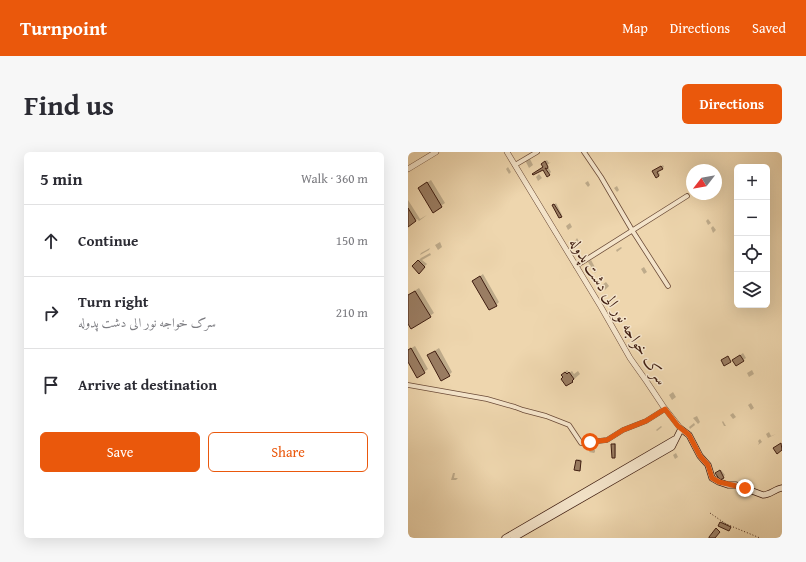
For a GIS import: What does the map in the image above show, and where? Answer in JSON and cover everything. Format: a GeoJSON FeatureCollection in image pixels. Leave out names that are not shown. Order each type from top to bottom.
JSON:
{"type":"FeatureCollection","features":[{"type":"Feature","properties":{"kind":"main road"},"geometry":{"type":"LineString","coordinates":[[514,538],[672,447],[681,429]]}},
{"type":"Feature","properties":{"kind":"main road","name":"سرک خواجه نور الی دشت پدوله"},"geometry":{"type":"LineString","coordinates":[[681,429],[689,435],[700,456],[708,465],[712,478],[728,485],[736,485],[763,495],[767,495],[782,488]]}},
{"type":"Feature","properties":{"kind":"main road"},"geometry":{"type":"LineString","coordinates":[[504,538],[676,439]]}},
{"type":"Feature","properties":{"kind":"street"},"geometry":{"type":"LineString","coordinates":[[408,170],[436,152]]}},
{"type":"Feature","properties":{"kind":"street","name":"سرک خواجه نور الی دشت پدوله"},"geometry":{"type":"LineString","coordinates":[[507,152],[601,307],[630,358],[665,409],[681,429]]}},
{"type":"Feature","properties":{"kind":"street"},"geometry":{"type":"LineString","coordinates":[[515,165],[537,152]]}},
{"type":"Feature","properties":{"kind":"street"},"geometry":{"type":"LineString","coordinates":[[584,152],[668,286]]}},
{"type":"Feature","properties":{"kind":"street"},"geometry":{"type":"LineString","coordinates":[[576,266],[686,197]]}},
{"type":"Feature","properties":{"kind":"street"},"geometry":{"type":"LineString","coordinates":[[408,385],[487,399],[546,416],[569,425],[581,443],[607,440],[623,430],[646,421],[665,409]]}},
{"type":"Feature","properties":{"kind":"path"},"geometry":{"type":"LineString","coordinates":[[710,513],[726,524],[760,538]]}},
{"type":"Feature","properties":{"kind":"building"},"geometry":{"type":"Polygon","coordinates":[[[545,161],[548,167],[547,169],[545,168],[550,175],[547,177],[543,170],[533,175],[532,174],[543,167],[541,164],[545,161]]]}},
{"type":"Feature","properties":{"kind":"building"},"geometry":{"type":"Polygon","coordinates":[[[661,166],[663,169],[657,172],[659,176],[656,178],[652,171],[661,166]]]}},
{"type":"Feature","properties":{"kind":"building"},"geometry":{"type":"Polygon","coordinates":[[[427,182],[442,207],[433,213],[418,188],[427,182]]]}},
{"type":"Feature","properties":{"kind":"building"},"geometry":{"type":"Polygon","coordinates":[[[554,204],[562,217],[559,218],[552,205],[554,204]]]}},
{"type":"Feature","properties":{"kind":"building"},"geometry":{"type":"Polygon","coordinates":[[[408,208],[416,221],[408,227],[408,208]]]}},
{"type":"Feature","properties":{"kind":"building"},"geometry":{"type":"Polygon","coordinates":[[[418,260],[425,267],[419,274],[412,266],[418,260]]]}},
{"type":"Feature","properties":{"kind":"building"},"geometry":{"type":"Polygon","coordinates":[[[480,276],[497,306],[489,310],[472,281],[480,276]]]}},
{"type":"Feature","properties":{"kind":"building"},"geometry":{"type":"Polygon","coordinates":[[[415,291],[431,317],[411,329],[408,324],[408,295],[415,291]]]}},
{"type":"Feature","properties":{"kind":"building"},"geometry":{"type":"Polygon","coordinates":[[[411,348],[425,373],[417,378],[408,362],[408,350],[411,348]]]}},
{"type":"Feature","properties":{"kind":"building"},"geometry":{"type":"Polygon","coordinates":[[[435,351],[450,376],[441,381],[427,355],[435,351]]]}},
{"type":"Feature","properties":{"kind":"building"},"geometry":{"type":"Polygon","coordinates":[[[740,355],[744,361],[736,366],[732,360],[740,355]]]}},
{"type":"Feature","properties":{"kind":"building"},"geometry":{"type":"Polygon","coordinates":[[[728,356],[731,362],[724,366],[721,360],[728,356]]]}},
{"type":"Feature","properties":{"kind":"building"},"geometry":{"type":"Polygon","coordinates":[[[565,372],[567,374],[569,372],[574,379],[572,381],[573,382],[566,386],[561,379],[563,377],[561,375],[565,372]]]}},
{"type":"Feature","properties":{"kind":"building"},"geometry":{"type":"Polygon","coordinates":[[[781,443],[782,450],[777,454],[773,448],[781,443]]]}},
{"type":"Feature","properties":{"kind":"building"},"geometry":{"type":"Polygon","coordinates":[[[611,444],[615,444],[615,458],[612,458],[611,444]]]}},
{"type":"Feature","properties":{"kind":"building"},"geometry":{"type":"Polygon","coordinates":[[[576,460],[581,461],[580,471],[574,470],[576,460]]]}},
{"type":"Feature","properties":{"kind":"building"},"geometry":{"type":"Polygon","coordinates":[[[720,470],[724,478],[720,480],[715,473],[720,470]]]}},
{"type":"Feature","properties":{"kind":"building"},"geometry":{"type":"Polygon","coordinates":[[[720,522],[731,527],[729,531],[718,526],[720,522]]]}},
{"type":"Feature","properties":{"kind":"building"},"geometry":{"type":"Polygon","coordinates":[[[716,528],[720,532],[715,538],[709,538],[709,537],[716,528]]]}},
{"type":"Feature","properties":{"kind":"route"},"geometry":{"type":"LineString","coordinates":[[590,442],[607,440],[616,436],[623,430],[646,421],[665,409],[678,426],[689,435],[700,456],[708,465],[712,478],[728,485],[736,485],[745,488]]}}]}
